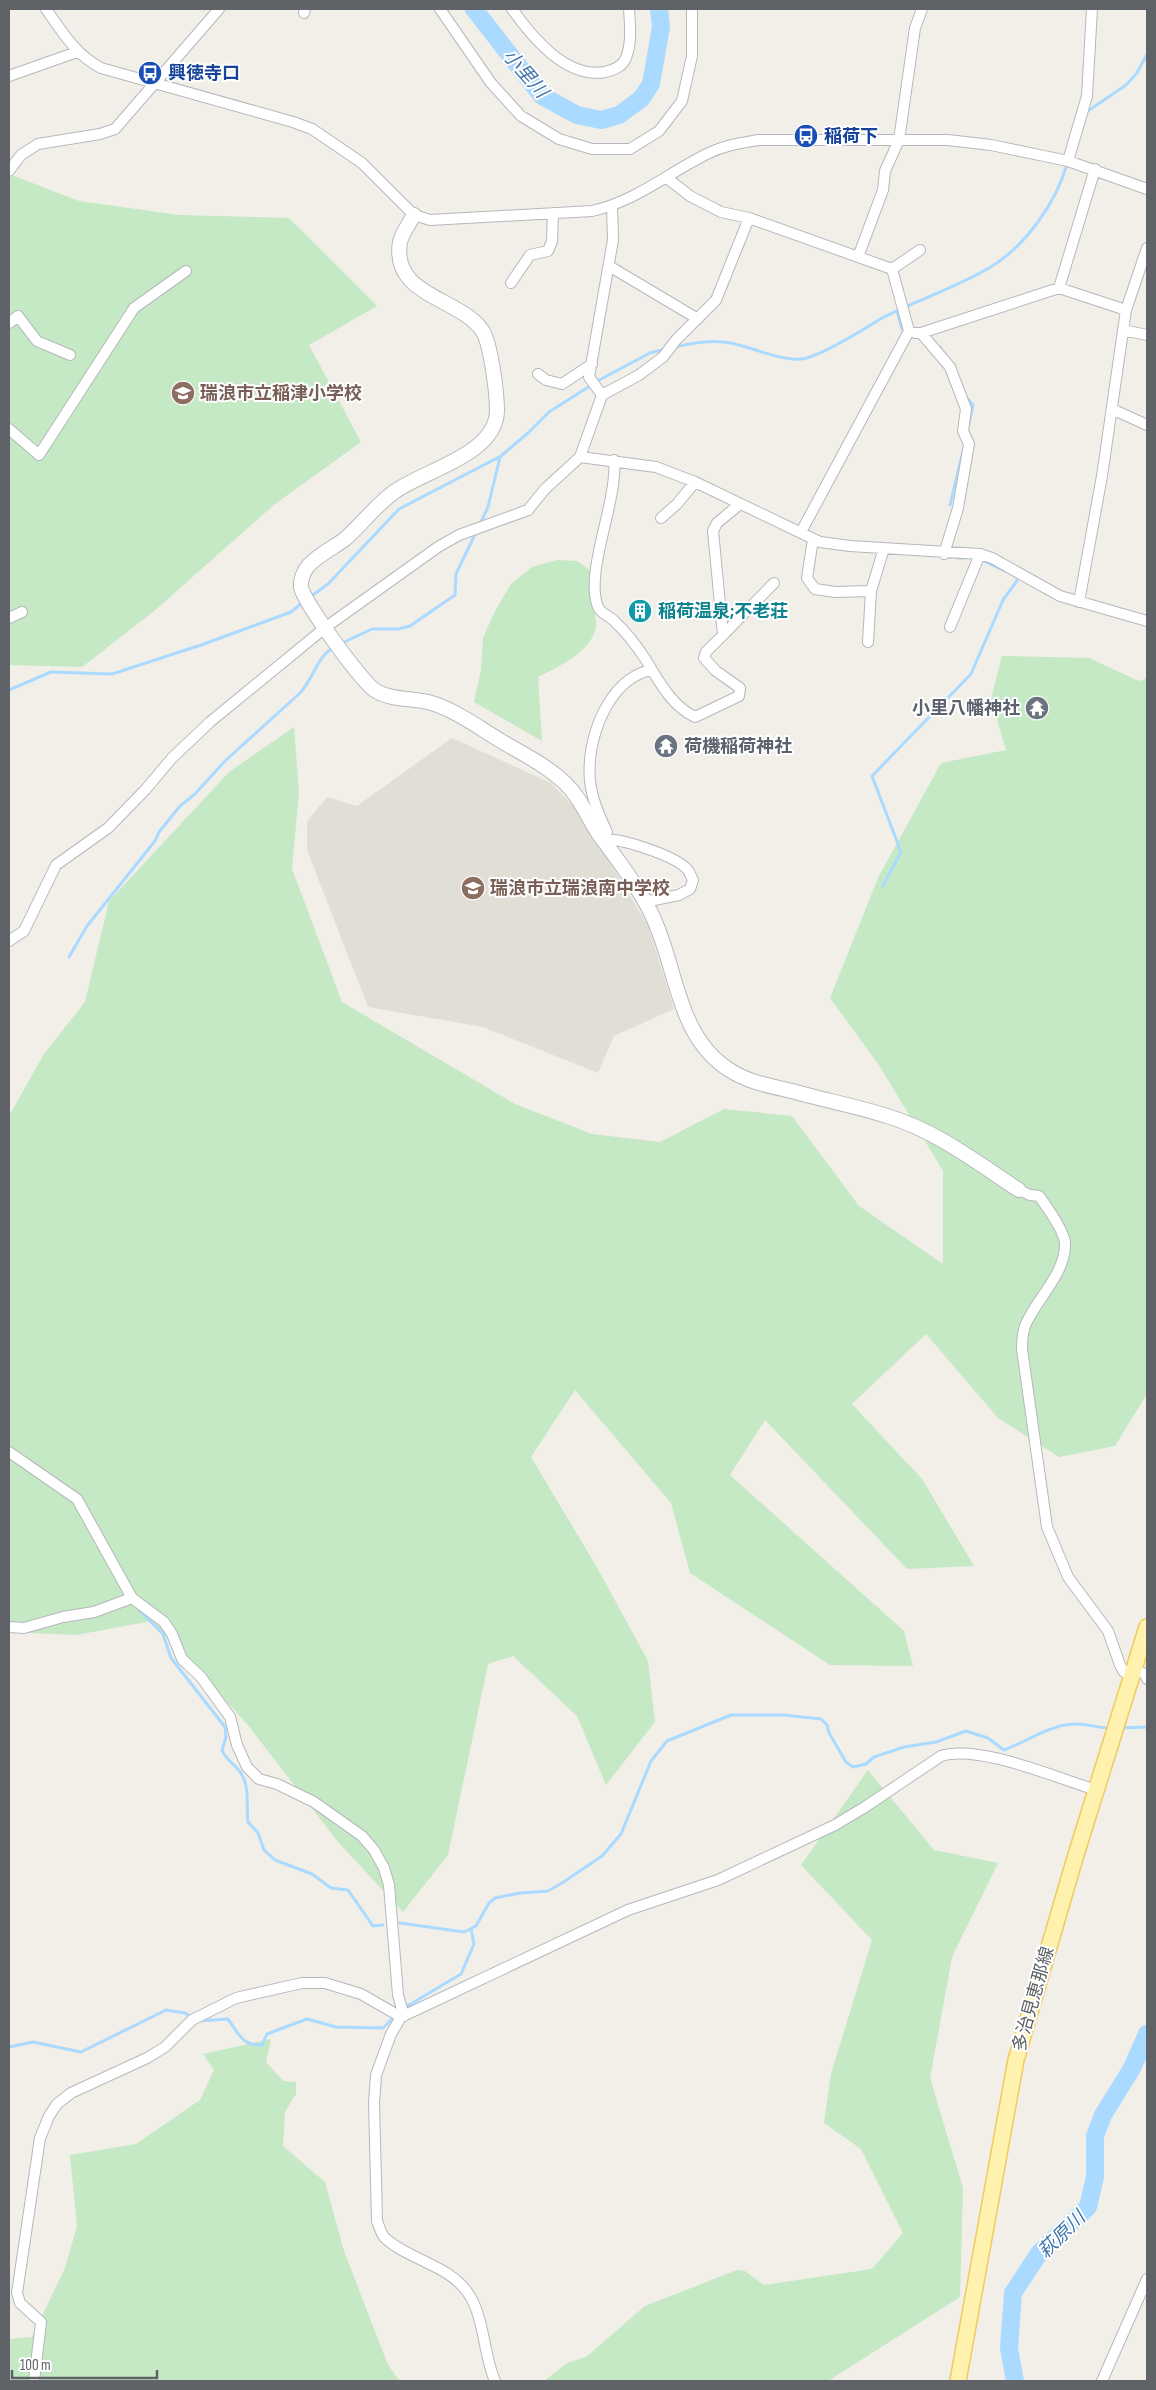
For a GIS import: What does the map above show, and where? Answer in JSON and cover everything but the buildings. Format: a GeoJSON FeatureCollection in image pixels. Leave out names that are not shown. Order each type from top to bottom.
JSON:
{"type":"FeatureCollection","features":[{"type":"Feature","properties":{"kind":"main road","name":"多治見恵那線"},"geometry":{"type":"LineString","coordinates":[[958,2381],[1016,2060],[1103,1766],[1147,1627]]}},
{"type":"Feature","properties":{"kind":"street"},"geometry":{"type":"LineString","coordinates":[[46,9],[77,52],[101,68],[312,129],[362,162],[414,215],[430,220],[592,211],[612,206],[667,178],[709,153],[733,144],[758,140],[948,140],[991,146],[1072,162],[1147,189]]}},
{"type":"Feature","properties":{"kind":"street"},"geometry":{"type":"LineString","coordinates":[[9,171],[21,155],[38,144],[100,134],[114,129],[219,9]]}},
{"type":"Feature","properties":{"kind":"street"},"geometry":{"type":"LineString","coordinates":[[440,9],[491,83],[521,116],[559,139],[592,149],[630,149],[659,131],[682,101],[692,56],[692,9]]}},
{"type":"Feature","properties":{"kind":"street"},"geometry":{"type":"LineString","coordinates":[[512,9],[545,48],[575,69],[594,74],[615,70],[625,60],[630,38],[629,9]]}},
{"type":"Feature","properties":{"kind":"street"},"geometry":{"type":"LineString","coordinates":[[858,257],[882,190],[885,171],[899,140],[915,28],[922,9]]}},
{"type":"Feature","properties":{"kind":"street"},"geometry":{"type":"LineString","coordinates":[[1072,162],[1075,138],[1088,96],[1092,9]]}},
{"type":"Feature","properties":{"kind":"street"},"geometry":{"type":"LineString","coordinates":[[9,76],[77,52]]}},
{"type":"Feature","properties":{"kind":"street"},"geometry":{"type":"LineString","coordinates":[[1059,288],[1095,170]]}},
{"type":"Feature","properties":{"kind":"street"},"geometry":{"type":"LineString","coordinates":[[667,178],[690,196],[721,212],[749,218],[892,269]]}},
{"type":"Feature","properties":{"kind":"street"},"geometry":{"type":"LineString","coordinates":[[602,395],[589,377],[613,240],[612,206]]}},
{"type":"Feature","properties":{"kind":"street"},"geometry":{"type":"LineString","coordinates":[[511,283],[530,255],[548,251],[552,241],[553,213]]}},
{"type":"Feature","properties":{"kind":"street"},"geometry":{"type":"LineString","coordinates":[[414,215],[400,240],[400,256],[404,275],[421,290],[470,317],[484,332],[490,348],[497,414],[491,433],[479,446],[394,492],[345,538],[309,565],[302,575],[301,588],[312,609],[362,680],[376,691],[395,697],[428,702],[448,710],[542,765],[563,781],[578,796],[644,902],[660,933],[685,1014],[694,1031],[708,1053],[728,1070],[753,1082],[888,1116],[922,1129],[951,1144],[1019,1190],[1030,1195],[1039,1196],[1053,1217],[1065,1243],[1058,1272],[1025,1327],[1022,1343],[1048,1527],[1068,1577],[1108,1631],[1124,1672],[1146,1674],[1147,1678]]}},
{"type":"Feature","properties":{"kind":"street"},"geometry":{"type":"LineString","coordinates":[[9,941],[24,931],[56,865],[108,828],[146,789],[172,758],[210,722],[326,627],[438,547],[470,532],[528,510],[545,489],[580,457],[602,395],[639,375],[662,357],[676,340],[716,300],[749,218]]}},
{"type":"Feature","properties":{"kind":"street"},"geometry":{"type":"LineString","coordinates":[[1079,602],[1112,409],[1126,310],[1147,248]]}},
{"type":"Feature","properties":{"kind":"street"},"geometry":{"type":"LineString","coordinates":[[892,269],[920,250]]}},
{"type":"Feature","properties":{"kind":"street"},"geometry":{"type":"LineString","coordinates":[[609,266],[698,319]]}},
{"type":"Feature","properties":{"kind":"street"},"geometry":{"type":"LineString","coordinates":[[802,532],[909,331],[901,309],[892,269]]}},
{"type":"Feature","properties":{"kind":"street"},"geometry":{"type":"LineString","coordinates":[[9,429],[39,455],[134,308],[186,271]]}},
{"type":"Feature","properties":{"kind":"street"},"geometry":{"type":"LineString","coordinates":[[909,331],[921,332],[1059,288],[1126,310]]}},
{"type":"Feature","properties":{"kind":"street"},"geometry":{"type":"LineString","coordinates":[[9,323],[18,316],[37,341],[70,355]]}},
{"type":"Feature","properties":{"kind":"street"},"geometry":{"type":"LineString","coordinates":[[1123,330],[1147,335]]}},
{"type":"Feature","properties":{"kind":"street"},"geometry":{"type":"LineString","coordinates":[[921,332],[950,367],[966,409],[962,431],[969,444],[958,508],[944,554]]}},
{"type":"Feature","properties":{"kind":"street"},"geometry":{"type":"LineString","coordinates":[[538,374],[546,380],[562,384],[592,364]]}},
{"type":"Feature","properties":{"kind":"street"},"geometry":{"type":"LineString","coordinates":[[1112,409],[1147,425]]}},
{"type":"Feature","properties":{"kind":"street"},"geometry":{"type":"LineString","coordinates":[[580,457],[656,467],[695,482],[827,544],[944,554],[980,554],[992,558],[1060,596],[1147,621]]}},
{"type":"Feature","properties":{"kind":"street"},"geometry":{"type":"LineString","coordinates":[[614,460],[615,477],[596,569],[595,588],[597,606],[600,612],[615,621],[644,657],[650,670],[684,712],[695,717],[739,696],[740,688],[716,672],[704,658],[706,652],[774,584]]}},
{"type":"Feature","properties":{"kind":"street"},"geometry":{"type":"LineString","coordinates":[[661,518],[677,504],[695,482]]}},
{"type":"Feature","properties":{"kind":"street"},"geometry":{"type":"LineString","coordinates":[[723,635],[714,531],[717,523],[740,504]]}},
{"type":"Feature","properties":{"kind":"street"},"geometry":{"type":"LineString","coordinates":[[813,539],[807,578],[815,589],[835,592],[871,591]]}},
{"type":"Feature","properties":{"kind":"street"},"geometry":{"type":"LineString","coordinates":[[868,642],[871,591],[884,548]]}},
{"type":"Feature","properties":{"kind":"street"},"geometry":{"type":"LineString","coordinates":[[950,627],[980,554]]}},
{"type":"Feature","properties":{"kind":"street"},"geometry":{"type":"LineString","coordinates":[[9,618],[22,612]]}},
{"type":"Feature","properties":{"kind":"street"},"geometry":{"type":"LineString","coordinates":[[604,839],[607,832],[594,804],[590,779],[592,747],[598,727],[610,702],[629,679],[650,670]]}},
{"type":"Feature","properties":{"kind":"street"},"geometry":{"type":"LineString","coordinates":[[604,839],[614,839],[657,853],[674,860],[687,869],[693,880],[690,889],[679,896],[644,902]]}},
{"type":"Feature","properties":{"kind":"street"},"geometry":{"type":"LineString","coordinates":[[9,1452],[76,1499],[132,1598],[164,1622],[172,1634],[182,1659],[201,1677],[230,1717],[237,1745],[247,1767],[259,1778],[277,1784],[314,1802],[362,1836],[374,1850],[384,1868],[389,1885],[398,1995],[402,2016]]}},
{"type":"Feature","properties":{"kind":"street"},"geometry":{"type":"LineString","coordinates":[[9,1627],[24,1628],[63,1617],[94,1612],[132,1598]]}},
{"type":"Feature","properties":{"kind":"street"},"geometry":{"type":"LineString","coordinates":[[495,2381],[489,2365],[479,2321],[468,2293],[453,2279],[399,2248],[384,2236],[377,2221],[374,2103],[376,2075],[391,2034],[402,2016],[620,1914],[718,1880],[835,1825],[941,1756],[951,1753],[983,1754],[1096,1790]]}},
{"type":"Feature","properties":{"kind":"street"},"geometry":{"type":"LineString","coordinates":[[34,2381],[41,2322],[20,2302],[17,2292],[40,2138],[49,2116],[57,2104],[71,2093],[126,2068],[165,2047],[196,2017],[236,1998],[302,1983],[325,1983],[360,1994],[402,2016]]}},
{"type":"Feature","properties":{"kind":"street"},"geometry":{"type":"LineString","coordinates":[[1102,2381],[1147,2280]]}},
{"type":"Feature","properties":{"kind":"shaded area","name":"瑞浪市立瑞浪南中学校"},"geometry":{"type":"Polygon","coordinates":[[[452,738],[551,783],[577,810],[648,925],[674,1009],[614,1036],[598,1073],[483,1027],[368,1007],[307,850],[307,821],[327,797],[357,806],[452,738]]]}},
{"type":"Feature","properties":{"kind":"green space"},"geometry":{"type":"Polygon","coordinates":[[[9,174],[79,201],[179,215],[289,218],[377,306],[309,345],[361,442],[275,504],[153,612],[82,667],[9,665],[9,174]]]}},
{"type":"Feature","properties":{"kind":"green space"},"geometry":{"type":"Polygon","coordinates":[[[557,560],[577,561],[591,571],[596,621],[595,631],[591,640],[584,648],[566,662],[538,677],[542,741],[474,702],[481,670],[483,638],[495,611],[511,584],[532,567],[557,560]]]}},
{"type":"Feature","properties":{"kind":"green space"},"geometry":{"type":"Polygon","coordinates":[[[1002,656],[1089,658],[1139,681],[1147,678],[1147,1394],[1115,1446],[1059,1457],[998,1418],[926,1334],[852,1404],[922,1479],[974,1566],[907,1569],[765,1420],[730,1475],[904,1631],[913,1666],[830,1665],[690,1573],[671,1503],[575,1390],[531,1457],[595,1564],[648,1661],[655,1722],[606,1785],[577,1716],[513,1656],[488,1664],[448,1855],[403,1912],[338,1842],[247,1724],[152,1621],[76,1635],[9,1632],[9,1116],[44,1054],[85,1002],[109,901],[229,772],[294,727],[299,792],[292,869],[342,1002],[515,1104],[592,1134],[660,1142],[724,1109],[792,1116],[859,1206],[943,1264],[943,1171],[879,1065],[830,998],[878,878],[941,763],[1006,750],[991,699],[1002,656]]]}},
{"type":"Feature","properties":{"kind":"green space"},"geometry":{"type":"Polygon","coordinates":[[[868,1770],[934,1850],[998,1863],[952,1957],[930,2078],[963,2188],[960,2297],[828,2381],[544,2381],[567,2363],[586,2357],[645,2306],[737,2270],[745,2271],[764,2285],[872,2269],[903,2233],[861,2149],[824,2123],[831,2074],[872,1940],[801,1865],[868,1770]]]}},
{"type":"Feature","properties":{"kind":"green space"},"geometry":{"type":"Polygon","coordinates":[[[271,2039],[266,2062],[283,2081],[296,2082],[296,2094],[285,2112],[283,2146],[325,2182],[344,2251],[388,2365],[399,2380],[412,2381],[9,2381],[9,2339],[32,2337],[65,2268],[77,2226],[70,2155],[136,2144],[200,2100],[214,2070],[203,2054],[271,2039]]]}},
{"type":"Feature","properties":{"kind":"waterway","name":"小里川"},"geometry":{"type":"LineString","coordinates":[[474,9],[542,96],[577,115],[601,120],[619,115],[641,99],[651,84],[661,27],[659,9]]}},
{"type":"Feature","properties":{"kind":"waterway"},"geometry":{"type":"LineString","coordinates":[[1085,113],[1126,85],[1137,73],[1147,54]]}},
{"type":"Feature","properties":{"kind":"waterway"},"geometry":{"type":"LineString","coordinates":[[674,347],[717,342],[732,343],[792,359],[801,359],[818,354],[882,318],[963,282],[1002,259],[1027,236],[1047,209],[1062,179],[1067,164]]}},
{"type":"Feature","properties":{"kind":"waterway"},"geometry":{"type":"LineString","coordinates":[[897,311],[902,329]]}},
{"type":"Feature","properties":{"kind":"waterway"},"geometry":{"type":"LineString","coordinates":[[940,347],[945,355]]}},
{"type":"Feature","properties":{"kind":"waterway"},"geometry":{"type":"LineString","coordinates":[[310,597],[328,584],[399,509],[501,456],[549,412],[601,379],[650,353],[666,349]]}},
{"type":"Feature","properties":{"kind":"waterway"},"geometry":{"type":"LineString","coordinates":[[965,396],[973,405],[969,424]]}},
{"type":"Feature","properties":{"kind":"waterway"},"geometry":{"type":"LineString","coordinates":[[950,505],[964,447]]}},
{"type":"Feature","properties":{"kind":"waterway"},"geometry":{"type":"LineString","coordinates":[[480,524],[488,507],[500,457]]}},
{"type":"Feature","properties":{"kind":"waterway"},"geometry":{"type":"LineString","coordinates":[[340,644],[372,629],[398,629],[410,626],[455,595],[456,574],[476,532]]}},
{"type":"Feature","properties":{"kind":"waterway"},"geometry":{"type":"LineString","coordinates":[[957,558],[966,558]]}},
{"type":"Feature","properties":{"kind":"waterway"},"geometry":{"type":"LineString","coordinates":[[984,561],[1005,571]]}},
{"type":"Feature","properties":{"kind":"waterway"},"geometry":{"type":"LineString","coordinates":[[883,886],[901,852],[872,776],[971,674],[1003,600],[1019,578],[1017,577]]}},
{"type":"Feature","properties":{"kind":"waterway"},"geometry":{"type":"LineString","coordinates":[[9,690],[51,672],[112,674],[201,645],[291,612],[303,602]]}},
{"type":"Feature","properties":{"kind":"waterway"},"geometry":{"type":"LineString","coordinates":[[69,957],[87,926],[155,841],[159,832],[180,806],[195,794],[225,761],[300,693],[319,662],[334,647]]}},
{"type":"Feature","properties":{"kind":"waterway"},"geometry":{"type":"LineString","coordinates":[[140,1611],[163,1634],[171,1658],[225,1727],[226,1737],[222,1750],[240,1772],[244,1780],[247,1792],[248,1822],[258,1833],[264,1850],[275,1860],[312,1874],[331,1888],[348,1890],[373,1926],[383,1925]]}},
{"type":"Feature","properties":{"kind":"waterway"},"geometry":{"type":"LineString","coordinates":[[400,1923],[464,1932],[476,1926],[489,1903],[495,1898],[520,1893],[548,1891],[562,1883],[602,1856],[621,1834],[651,1761],[667,1741],[731,1715],[784,1715],[821,1719],[827,1725],[829,1733],[846,1762],[853,1767],[866,1764],[874,1757],[904,1747],[936,1742],[966,1731],[988,1738],[1004,1750],[1064,1725],[1078,1724],[1111,1728]]}},
{"type":"Feature","properties":{"kind":"waterway"},"geometry":{"type":"LineString","coordinates":[[1119,1728],[1147,1727]]}},
{"type":"Feature","properties":{"kind":"waterway"},"geometry":{"type":"LineString","coordinates":[[404,2008],[461,1974],[474,1944],[471,1929]]}},
{"type":"Feature","properties":{"kind":"waterway"},"geometry":{"type":"LineString","coordinates":[[9,2047],[33,2042],[81,2052],[166,2010],[185,2013],[193,2018]]}},
{"type":"Feature","properties":{"kind":"waterway"},"geometry":{"type":"LineString","coordinates":[[198,2021],[228,2019],[245,2041],[255,2045],[262,2045],[267,2034],[307,2019],[336,2027],[383,2028],[396,2015]]}},
{"type":"Feature","properties":{"kind":"waterway","name":"萩原川"},"geometry":{"type":"LineString","coordinates":[[1015,2381],[1009,2348],[1013,2293],[1040,2252],[1088,2207],[1095,2177],[1095,2136],[1103,2115],[1132,2068],[1147,2034]]}},
{"type":"Feature","properties":{"kind":"place","name":"興徳寺口"},"geometry":{"type":"Point","coordinates":[150,73]}},
{"type":"Feature","properties":{"kind":"place","name":"稲荷下"},"geometry":{"type":"Point","coordinates":[806,136]}},
{"type":"Feature","properties":{"kind":"place","name":"瑞浪市立稲津小学校"},"geometry":{"type":"Point","coordinates":[183,393]}},
{"type":"Feature","properties":{"kind":"place","name":"稲荷温泉;不老荘"},"geometry":{"type":"Point","coordinates":[640,611]}},
{"type":"Feature","properties":{"kind":"place","name":"小里八幡神社"},"geometry":{"type":"Point","coordinates":[1037,708]}},
{"type":"Feature","properties":{"kind":"place","name":"荷機稲荷神社"},"geometry":{"type":"Point","coordinates":[666,746]}},
{"type":"Feature","properties":{"kind":"place","name":"瑞浪市立瑞浪南中学校"},"geometry":{"type":"Point","coordinates":[473,888]}}]}
